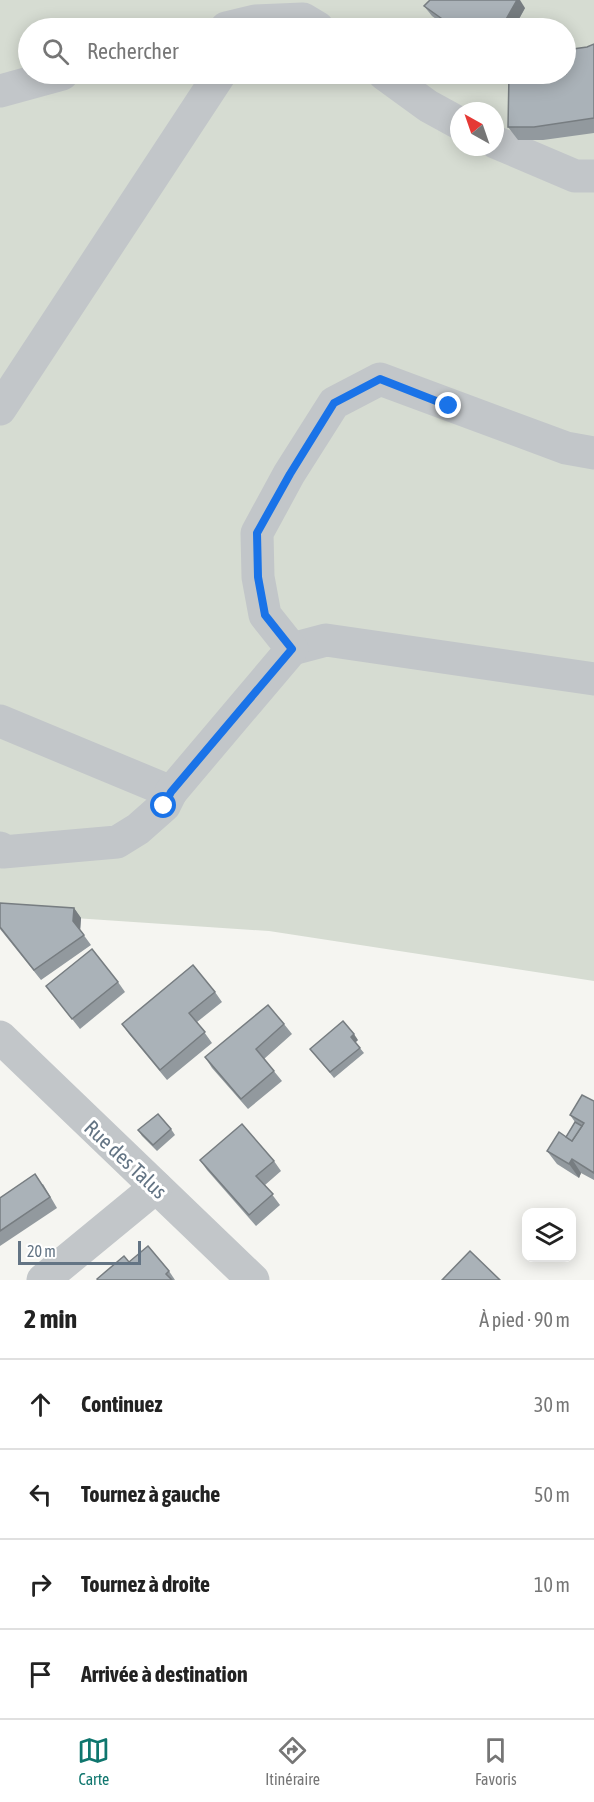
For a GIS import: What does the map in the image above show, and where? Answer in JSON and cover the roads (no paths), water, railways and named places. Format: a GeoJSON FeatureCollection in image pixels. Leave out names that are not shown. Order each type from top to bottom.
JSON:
{"type":"FeatureCollection","features":[{"type":"Feature","properties":{"kind":"street"},"geometry":{"type":"LineString","coordinates":[[0,90],[23,84]]}},
{"type":"Feature","properties":{"kind":"street"},"geometry":{"type":"LineString","coordinates":[[0,409],[213,84]]}},
{"type":"Feature","properties":{"kind":"street"},"geometry":{"type":"LineString","coordinates":[[398,84],[428,106],[450,118]]}},
{"type":"Feature","properties":{"kind":"street"},"geometry":{"type":"LineString","coordinates":[[504,146],[575,176],[594,176]]}},
{"type":"Feature","properties":{"kind":"street"},"geometry":{"type":"LineString","coordinates":[[292,649],[265,615],[258,577],[257,533],[334,403],[380,379],[566,448],[594,453]]}},
{"type":"Feature","properties":{"kind":"street"},"geometry":{"type":"LineString","coordinates":[[0,848],[3,852],[117,842],[138,829],[164,806],[171,792],[292,649],[326,640],[594,679]]}},
{"type":"Feature","properties":{"kind":"street"},"geometry":{"type":"LineString","coordinates":[[0,721],[171,792]]}},
{"type":"Feature","properties":{"kind":"street","name":"Rue des Talus"},"geometry":{"type":"LineString","coordinates":[[0,1037],[253,1280]]}},
{"type":"Feature","properties":{"kind":"street"},"geometry":{"type":"LineString","coordinates":[[43,1280],[156,1187]]}}]}
